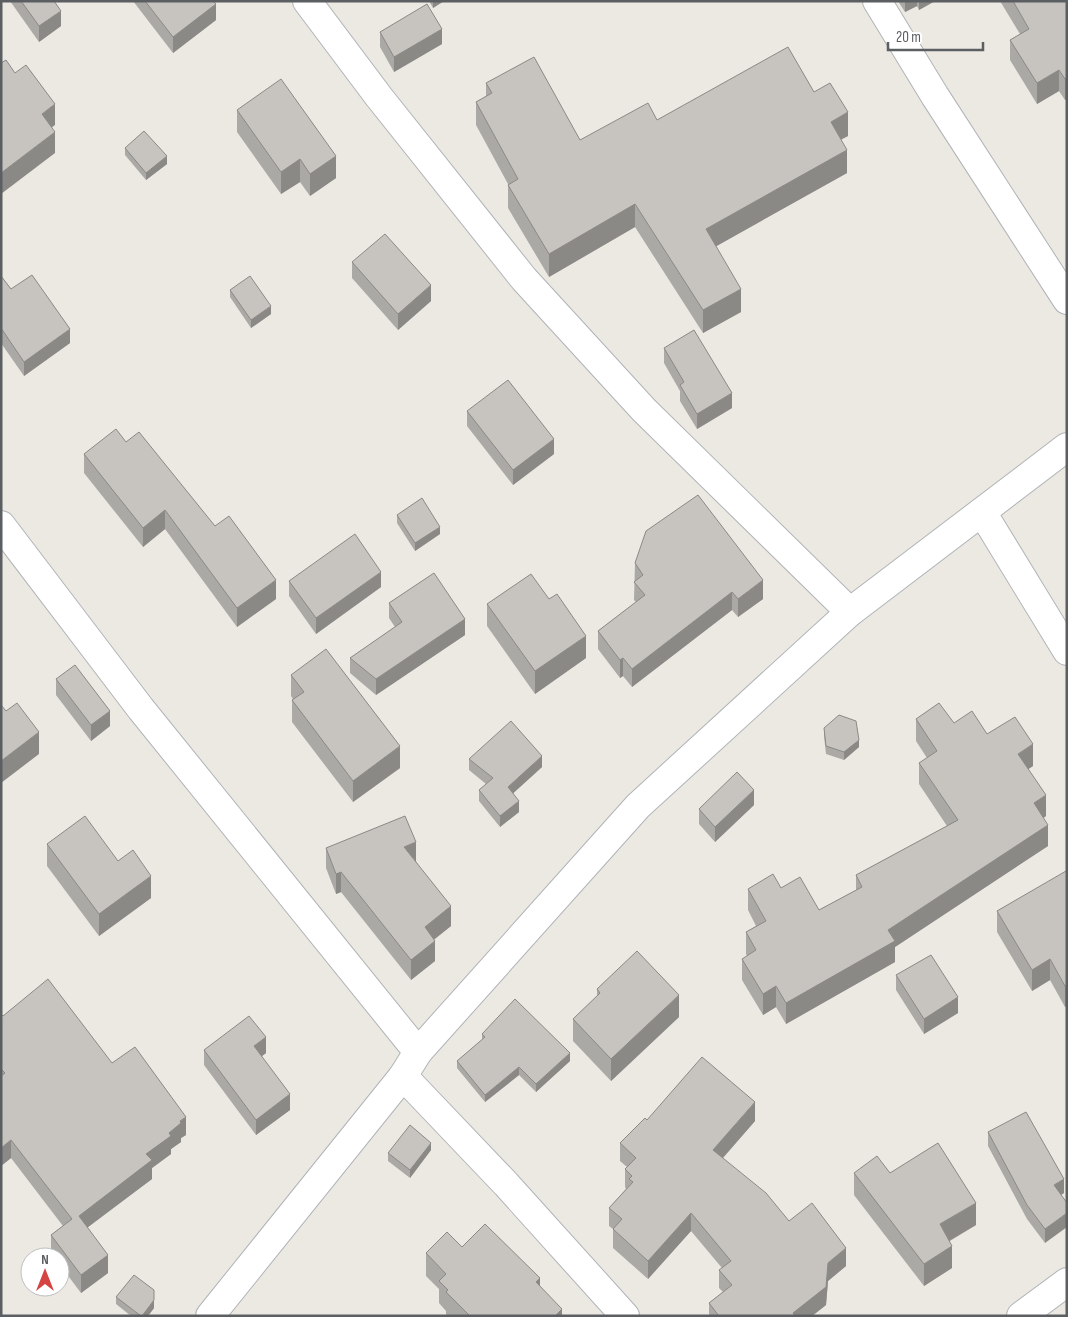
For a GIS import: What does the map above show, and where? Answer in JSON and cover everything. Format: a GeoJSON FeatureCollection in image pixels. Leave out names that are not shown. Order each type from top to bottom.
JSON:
{"type":"FeatureCollection","features":[{"type":"Feature","properties":{"kind":"street"},"geometry":{"type":"LineString","coordinates":[[307,1],[379,97],[524,279],[644,410],[850,612]]}},
{"type":"Feature","properties":{"kind":"street"},"geometry":{"type":"LineString","coordinates":[[877,1],[935,96],[1067,300]]}},
{"type":"Feature","properties":{"kind":"street"},"geometry":{"type":"LineString","coordinates":[[210,1316],[403,1076],[418,1052],[638,806],[850,612],[1067,447]]}},
{"type":"Feature","properties":{"kind":"street"},"geometry":{"type":"LineString","coordinates":[[982,512],[1067,651]]}},
{"type":"Feature","properties":{"kind":"street"},"geometry":{"type":"LineString","coordinates":[[1,526],[141,709],[418,1052]]}},
{"type":"Feature","properties":{"kind":"street"},"geometry":{"type":"LineString","coordinates":[[403,1076],[506,1184],[625,1316]]}},
{"type":"Feature","properties":{"kind":"street"},"geometry":{"type":"LineString","coordinates":[[1021,1316],[1067,1282]]}},
{"type":"Feature","properties":{"kind":"building"},"geometry":{"type":"Polygon","coordinates":[[[21,1],[54,1],[61,11],[39,26],[21,1]]]}},
{"type":"Feature","properties":{"kind":"building"},"geometry":{"type":"Polygon","coordinates":[[[145,1],[213,1],[216,4],[173,37],[145,1]]]}},
{"type":"Feature","properties":{"kind":"building"},"geometry":{"type":"Polygon","coordinates":[[[1013,1],[1067,1],[1067,78],[1065,79],[1059,70],[1037,83],[1010,40],[1029,29],[1013,1]]]}},
{"type":"Feature","properties":{"kind":"building"},"geometry":{"type":"Polygon","coordinates":[[[427,4],[442,29],[394,57],[380,32],[427,4]]]}},
{"type":"Feature","properties":{"kind":"building"},"geometry":{"type":"Polygon","coordinates":[[[788,47],[814,92],[830,83],[848,112],[831,122],[847,150],[706,229],[741,289],[703,310],[635,204],[549,254],[508,185],[518,179],[476,102],[492,93],[486,83],[534,57],[580,140],[648,103],[657,120],[788,47]]]}},
{"type":"Feature","properties":{"kind":"building"},"geometry":{"type":"Polygon","coordinates":[[[6,60],[15,73],[26,65],[55,104],[42,114],[55,132],[1,173],[1,63],[6,60]]]}},
{"type":"Feature","properties":{"kind":"building"},"geometry":{"type":"Polygon","coordinates":[[[281,79],[336,156],[310,174],[300,159],[281,172],[237,110],[281,79]]]}},
{"type":"Feature","properties":{"kind":"building"},"geometry":{"type":"Polygon","coordinates":[[[144,131],[167,156],[146,173],[125,148],[144,131]]]}},
{"type":"Feature","properties":{"kind":"building"},"geometry":{"type":"Polygon","coordinates":[[[385,234],[431,285],[398,314],[352,262],[385,234]]]}},
{"type":"Feature","properties":{"kind":"building"},"geometry":{"type":"Polygon","coordinates":[[[32,275],[70,329],[24,362],[1,328],[1,276],[11,289],[32,275]]]}},
{"type":"Feature","properties":{"kind":"building"},"geometry":{"type":"Polygon","coordinates":[[[250,276],[271,306],[251,320],[230,290],[250,276]]]}},
{"type":"Feature","properties":{"kind":"building"},"geometry":{"type":"Polygon","coordinates":[[[694,330],[732,393],[697,414],[680,385],[684,382],[664,348],[694,330]]]}},
{"type":"Feature","properties":{"kind":"building"},"geometry":{"type":"Polygon","coordinates":[[[508,380],[554,439],[513,470],[467,411],[508,380]]]}},
{"type":"Feature","properties":{"kind":"building"},"geometry":{"type":"Polygon","coordinates":[[[116,429],[126,442],[139,432],[215,526],[229,516],[276,580],[237,608],[165,510],[143,528],[84,454],[116,429]]]}},
{"type":"Feature","properties":{"kind":"building"},"geometry":{"type":"Polygon","coordinates":[[[698,495],[763,580],[738,599],[732,592],[632,669],[623,658],[620,660],[598,631],[645,595],[634,582],[643,575],[635,563],[646,531],[698,495]]]}},
{"type":"Feature","properties":{"kind":"building"},"geometry":{"type":"Polygon","coordinates":[[[422,498],[440,527],[415,543],[397,515],[422,498]]]}},
{"type":"Feature","properties":{"kind":"building"},"geometry":{"type":"Polygon","coordinates":[[[355,534],[381,572],[316,618],[289,581],[355,534]]]}},
{"type":"Feature","properties":{"kind":"building"},"geometry":{"type":"Polygon","coordinates":[[[434,573],[465,619],[376,679],[350,658],[402,622],[389,603],[434,573]]]}},
{"type":"Feature","properties":{"kind":"building"},"geometry":{"type":"Polygon","coordinates":[[[531,574],[549,599],[557,594],[586,636],[535,671],[487,604],[531,574]]]}},
{"type":"Feature","properties":{"kind":"building"},"geometry":{"type":"Polygon","coordinates":[[[326,649],[400,746],[353,781],[292,700],[304,692],[291,675],[326,649]]]}},
{"type":"Feature","properties":{"kind":"building"},"geometry":{"type":"Polygon","coordinates":[[[75,665],[110,711],[91,725],[56,679],[75,665]]]}},
{"type":"Feature","properties":{"kind":"building"},"geometry":{"type":"Polygon","coordinates":[[[17,703],[39,732],[1,761],[1,705],[6,711],[17,703]]]}},
{"type":"Feature","properties":{"kind":"building"},"geometry":{"type":"Polygon","coordinates":[[[939,703],[954,723],[972,711],[987,734],[1015,717],[1033,744],[1018,754],[1046,795],[1034,803],[1048,825],[888,930],[895,941],[786,1003],[776,986],[763,994],[742,959],[756,950],[746,932],[766,921],[748,889],[773,874],[781,888],[800,877],[819,910],[862,887],[856,875],[958,820],[919,763],[937,751],[916,719],[939,703]]]}},
{"type":"Feature","properties":{"kind":"building"},"geometry":{"type":"Polygon","coordinates":[[[839,715],[856,721],[859,740],[844,752],[826,746],[824,728],[839,715]]]}},
{"type":"Feature","properties":{"kind":"building"},"geometry":{"type":"Polygon","coordinates":[[[511,721],[542,756],[508,787],[519,801],[500,816],[479,790],[493,778],[469,759],[511,721]]]}},
{"type":"Feature","properties":{"kind":"building"},"geometry":{"type":"Polygon","coordinates":[[[737,772],[754,790],[715,827],[699,809],[737,772]]]}},
{"type":"Feature","properties":{"kind":"building"},"geometry":{"type":"Polygon","coordinates":[[[85,816],[118,861],[133,850],[151,876],[99,914],[47,844],[85,816]]]}},
{"type":"Feature","properties":{"kind":"building"},"geometry":{"type":"Polygon","coordinates":[[[405,816],[416,842],[404,847],[451,906],[425,927],[435,941],[411,960],[341,872],[336,874],[326,848],[405,816]]]}},
{"type":"Feature","properties":{"kind":"building"},"geometry":{"type":"Polygon","coordinates":[[[1066,871],[1067,985],[1065,986],[1050,959],[1032,970],[997,911],[1066,871]]]}},
{"type":"Feature","properties":{"kind":"building"},"geometry":{"type":"Polygon","coordinates":[[[637,951],[679,995],[611,1059],[573,1019],[600,993],[597,989],[637,951]]]}},
{"type":"Feature","properties":{"kind":"building"},"geometry":{"type":"Polygon","coordinates":[[[931,955],[958,997],[924,1019],[896,975],[931,955]]]}},
{"type":"Feature","properties":{"kind":"building"},"geometry":{"type":"Polygon","coordinates":[[[48,979],[112,1063],[135,1047],[186,1117],[169,1133],[171,1136],[146,1154],[152,1160],[79,1216],[108,1255],[81,1275],[70,1260],[70,1247],[60,1247],[51,1235],[72,1219],[11,1140],[1,1148],[1,1076],[5,1073],[1,1069],[1,1014],[3,1016],[48,979]]]}},
{"type":"Feature","properties":{"kind":"building"},"geometry":{"type":"Polygon","coordinates":[[[515,999],[570,1053],[536,1084],[519,1067],[485,1095],[457,1061],[485,1037],[482,1034],[515,999]]]}},
{"type":"Feature","properties":{"kind":"building"},"geometry":{"type":"Polygon","coordinates":[[[249,1016],[266,1037],[254,1046],[290,1094],[256,1120],[204,1050],[249,1016]]]}},
{"type":"Feature","properties":{"kind":"building"},"geometry":{"type":"Polygon","coordinates":[[[702,1057],[755,1102],[713,1150],[766,1193],[789,1221],[812,1203],[846,1248],[828,1263],[826,1287],[793,1313],[795,1316],[719,1316],[709,1303],[732,1285],[719,1270],[731,1261],[691,1213],[648,1261],[613,1229],[622,1219],[609,1208],[633,1182],[629,1179],[632,1176],[625,1169],[636,1158],[620,1143],[645,1118],[647,1120],[702,1057]]]}},
{"type":"Feature","properties":{"kind":"building"},"geometry":{"type":"Polygon","coordinates":[[[1026,1112],[1064,1179],[1054,1185],[1067,1203],[1067,1213],[1045,1229],[1027,1205],[988,1132],[1026,1112]]]}},
{"type":"Feature","properties":{"kind":"building"},"geometry":{"type":"Polygon","coordinates":[[[410,1125],[431,1143],[410,1170],[388,1153],[410,1125]]]}},
{"type":"Feature","properties":{"kind":"building"},"geometry":{"type":"Polygon","coordinates":[[[938,1143],[976,1203],[940,1224],[952,1246],[924,1264],[854,1173],[877,1156],[890,1173],[938,1143]]]}},
{"type":"Feature","properties":{"kind":"building"},"geometry":{"type":"Polygon","coordinates":[[[485,1224],[540,1278],[536,1282],[562,1309],[555,1316],[470,1316],[446,1292],[448,1290],[439,1281],[446,1274],[426,1253],[447,1232],[462,1247],[485,1224]]]}},
{"type":"Feature","properties":{"kind":"building"},"geometry":{"type":"Polygon","coordinates":[[[134,1275],[154,1290],[154,1300],[142,1316],[116,1297],[134,1275]]]}}]}
